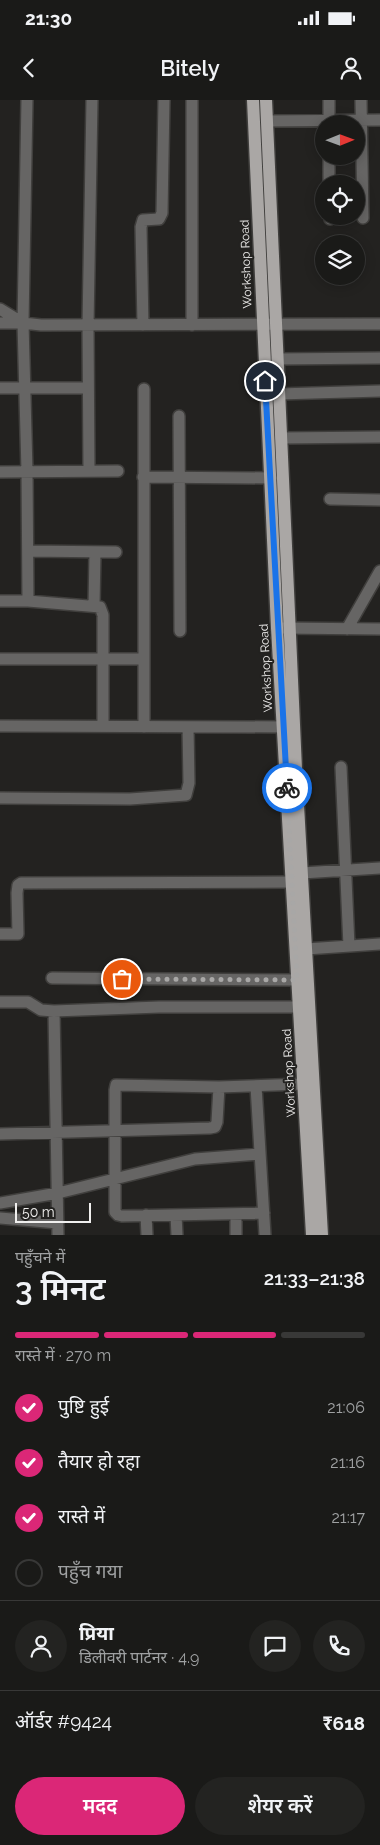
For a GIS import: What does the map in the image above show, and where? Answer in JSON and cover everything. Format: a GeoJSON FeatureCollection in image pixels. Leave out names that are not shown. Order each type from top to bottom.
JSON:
{"type":"FeatureCollection","features":[{"type":"Feature","properties":{"kind":"main road","name":"Workshop Road"},"geometry":{"type":"LineString","coordinates":[[253,100],[262,323],[271,478],[284,628]]}},
{"type":"Feature","properties":{"kind":"main road","name":"Workshop Road"},"geometry":{"type":"LineString","coordinates":[[266,100],[281,438],[284,628],[297,878],[297,980],[312,1235]]}},
{"type":"Feature","properties":{"kind":"main road","name":"Workshop Road"},"geometry":{"type":"LineString","coordinates":[[297,878],[306,949],[322,1235]]}},
{"type":"Feature","properties":{"kind":"street"},"geometry":{"type":"LineString","coordinates":[[27,100],[23,323],[28,601]]}},
{"type":"Feature","properties":{"kind":"street"},"geometry":{"type":"LineString","coordinates":[[89,471],[88,325],[92,100]]}},
{"type":"Feature","properties":{"kind":"street"},"geometry":{"type":"LineString","coordinates":[[143,326],[141,227],[144,220],[159,219],[162,213],[164,100]]}},
{"type":"Feature","properties":{"kind":"street"},"geometry":{"type":"LineString","coordinates":[[192,100],[192,325]]}},
{"type":"Feature","properties":{"kind":"street"},"geometry":{"type":"LineString","coordinates":[[329,100],[329,115]]}},
{"type":"Feature","properties":{"kind":"street"},"geometry":{"type":"LineString","coordinates":[[361,100],[361,115]]}},
{"type":"Feature","properties":{"kind":"street"},"geometry":{"type":"LineString","coordinates":[[365,120],[380,120]]}},
{"type":"Feature","properties":{"kind":"street"},"geometry":{"type":"LineString","coordinates":[[267,121],[315,122]]}},
{"type":"Feature","properties":{"kind":"street"},"geometry":{"type":"LineString","coordinates":[[0,309],[23,323]]}},
{"type":"Feature","properties":{"kind":"street"},"geometry":{"type":"LineString","coordinates":[[0,323],[143,326],[262,323],[380,324]]}},
{"type":"Feature","properties":{"kind":"street"},"geometry":{"type":"LineString","coordinates":[[278,359],[380,358]]}},
{"type":"Feature","properties":{"kind":"street"},"geometry":{"type":"LineString","coordinates":[[0,388],[88,388]]}},
{"type":"Feature","properties":{"kind":"street"},"geometry":{"type":"LineString","coordinates":[[144,389],[143,630],[145,653],[142,659],[144,726]]}},
{"type":"Feature","properties":{"kind":"street"},"geometry":{"type":"LineString","coordinates":[[279,394],[380,392]]}},
{"type":"Feature","properties":{"kind":"street"},"geometry":{"type":"LineString","coordinates":[[180,416],[180,631]]}},
{"type":"Feature","properties":{"kind":"street"},"geometry":{"type":"LineString","coordinates":[[281,438],[380,437]]}},
{"type":"Feature","properties":{"kind":"street"},"geometry":{"type":"LineString","coordinates":[[0,472],[118,471]]}},
{"type":"Feature","properties":{"kind":"street"},"geometry":{"type":"LineString","coordinates":[[143,477],[271,478]]}},
{"type":"Feature","properties":{"kind":"street"},"geometry":{"type":"LineString","coordinates":[[330,499],[380,500]]}},
{"type":"Feature","properties":{"kind":"street"},"geometry":{"type":"LineString","coordinates":[[28,551],[116,552]]}},
{"type":"Feature","properties":{"kind":"street"},"geometry":{"type":"LineString","coordinates":[[94,552],[94,606]]}},
{"type":"Feature","properties":{"kind":"street"},"geometry":{"type":"LineString","coordinates":[[347,629],[380,571]]}},
{"type":"Feature","properties":{"kind":"street"},"geometry":{"type":"LineString","coordinates":[[0,601],[28,601],[100,607],[103,615],[103,726]]}},
{"type":"Feature","properties":{"kind":"street"},"geometry":{"type":"LineString","coordinates":[[284,628],[380,630]]}},
{"type":"Feature","properties":{"kind":"street"},"geometry":{"type":"LineString","coordinates":[[0,659],[142,659]]}},
{"type":"Feature","properties":{"kind":"street"},"geometry":{"type":"LineString","coordinates":[[0,726],[289,727]]}},
{"type":"Feature","properties":{"kind":"street"},"geometry":{"type":"LineString","coordinates":[[0,798],[130,799],[186,795],[189,783],[188,727]]}},
{"type":"Feature","properties":{"kind":"street"},"geometry":{"type":"LineString","coordinates":[[341,767],[349,946]]}},
{"type":"Feature","properties":{"kind":"street"},"geometry":{"type":"LineString","coordinates":[[0,934],[18,934],[17,892],[18,885],[21,883],[297,878],[346,870],[380,868]]}},
{"type":"Feature","properties":{"kind":"street"},"geometry":{"type":"LineString","coordinates":[[306,949],[380,944]]}},
{"type":"Feature","properties":{"kind":"street"},"geometry":{"type":"LineString","coordinates":[[52,978],[297,980]]}},
{"type":"Feature","properties":{"kind":"street"},"geometry":{"type":"LineString","coordinates":[[0,1002],[28,1002],[41,1010],[54,1011],[159,1007],[299,1006]]}},
{"type":"Feature","properties":{"kind":"street"},"geometry":{"type":"LineString","coordinates":[[0,1218],[58,1229],[54,1011]]}},
{"type":"Feature","properties":{"kind":"street"},"geometry":{"type":"LineString","coordinates":[[264,1213],[236,1215],[118,1215],[115,1212],[116,1085],[219,1087],[303,1084]]}},
{"type":"Feature","properties":{"kind":"street"},"geometry":{"type":"LineString","coordinates":[[256,1086],[265,1235]]}},
{"type":"Feature","properties":{"kind":"street"},"geometry":{"type":"LineString","coordinates":[[0,1134],[215,1127],[218,1118],[219,1087]]}},
{"type":"Feature","properties":{"kind":"street"},"geometry":{"type":"LineString","coordinates":[[0,1204],[58,1192],[195,1158],[259,1154]]}},
{"type":"Feature","properties":{"kind":"street"},"geometry":{"type":"LineString","coordinates":[[146,1215],[146,1235]]}},
{"type":"Feature","properties":{"kind":"street"},"geometry":{"type":"LineString","coordinates":[[176,1215],[177,1235]]}},
{"type":"Feature","properties":{"kind":"street"},"geometry":{"type":"LineString","coordinates":[[236,1215],[236,1235]]}},
{"type":"Feature","properties":{"kind":"way so far"},"geometry":{"type":"LineString","coordinates":[[122,979],[297,980],[287,788]]}},
{"type":"Feature","properties":{"kind":"route"},"geometry":{"type":"LineString","coordinates":[[265,381],[287,788]]}}]}
